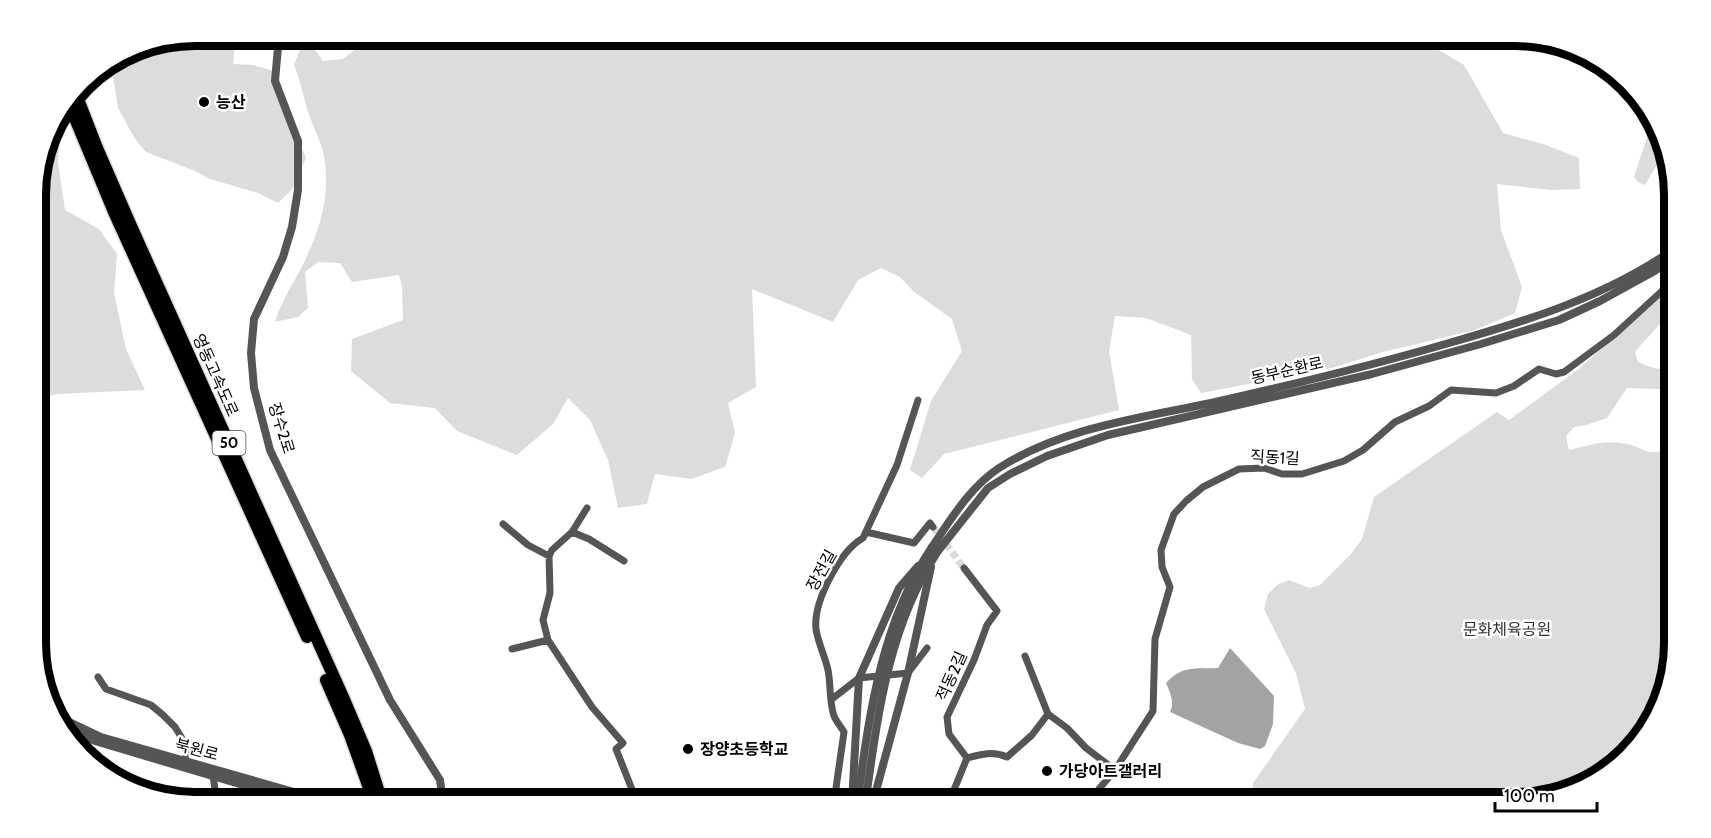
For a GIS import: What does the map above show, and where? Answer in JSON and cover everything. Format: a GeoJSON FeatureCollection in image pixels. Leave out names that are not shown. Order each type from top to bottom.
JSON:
{"type":"FeatureCollection","features":[{"type":"Feature","properties":{"kind":"highway","name":"영동고속도로"},"geometry":{"type":"LineString","coordinates":[[79,102],[131,226],[343,696],[366,751],[376,792]]}},
{"type":"Feature","properties":{"kind":"highway","name":"영동고속도로"},"geometry":{"type":"LineString","coordinates":[[72,112],[114,212],[331,690],[374,792]]}},
{"type":"Feature","properties":{"kind":"street","name":"장수2로"},"geometry":{"type":"LineString","coordinates":[[278,46],[275,81],[298,141],[298,190],[292,227],[283,257],[254,319],[251,353],[254,388],[270,450],[390,700],[440,780],[442,792]]}},
{"type":"Feature","properties":{"kind":"street","name":"동부순환로"},"geometry":{"type":"LineString","coordinates":[[933,552],[979,484],[998,469],[1022,455],[1074,433],[1378,364],[1482,334],[1551,312],[1603,290],[1664,256]]}},
{"type":"Feature","properties":{"kind":"street","name":"동부순환로"},"geometry":{"type":"LineString","coordinates":[[933,552],[988,488],[1010,474],[1047,456],[1108,435],[1372,374],[1548,323],[1600,301],[1664,265]]}},
{"type":"Feature","properties":{"kind":"street","name":"직동1길"},"geometry":{"type":"LineString","coordinates":[[1097,791],[1115,770],[1153,711],[1155,639],[1170,587],[1162,567],[1161,550],[1174,514],[1186,501],[1203,487],[1239,469],[1264,468],[1282,474],[1302,474],[1344,460],[1363,450],[1395,422],[1429,406],[1451,390],[1496,393],[1514,386],[1539,369],[1556,374],[1564,372],[1614,335],[1664,289]]}},
{"type":"Feature","properties":{"kind":"street","name":"장전길"},"geometry":{"type":"LineString","coordinates":[[835,792],[844,732],[834,716],[828,671],[816,630],[817,606],[847,551],[863,538],[866,532],[897,465],[918,400]]}},
{"type":"Feature","properties":{"kind":"street"},"geometry":{"type":"LineString","coordinates":[[587,507],[572,532],[552,550],[549,556],[550,593],[543,620],[548,640],[592,707],[623,743],[616,748],[633,792]]}},
{"type":"Feature","properties":{"kind":"street"},"geometry":{"type":"LineString","coordinates":[[503,524],[528,545],[549,556]]}},
{"type":"Feature","properties":{"kind":"street"},"geometry":{"type":"LineString","coordinates":[[866,532],[914,543],[930,524],[933,527]]}},
{"type":"Feature","properties":{"kind":"street"},"geometry":{"type":"LineString","coordinates":[[572,532],[590,539],[624,561]]}},
{"type":"Feature","properties":{"kind":"street"},"geometry":{"type":"LineString","coordinates":[[865,791],[908,673],[933,552]]}},
{"type":"Feature","properties":{"kind":"street"},"geometry":{"type":"LineString","coordinates":[[862,791],[859,678],[899,588],[933,552]]}},
{"type":"Feature","properties":{"kind":"street"},"geometry":{"type":"LineString","coordinates":[[863,791],[867,726],[888,636],[908,589],[933,552]]}},
{"type":"Feature","properties":{"kind":"street","name":"적동2길"},"geometry":{"type":"LineString","coordinates":[[964,568],[997,611],[987,625],[974,660],[947,717],[949,734],[967,758]]}},
{"type":"Feature","properties":{"kind":"street"},"geometry":{"type":"LineString","coordinates":[[512,650],[548,640]]}},
{"type":"Feature","properties":{"kind":"street"},"geometry":{"type":"LineString","coordinates":[[832,699],[859,678],[908,673],[927,648]]}},
{"type":"Feature","properties":{"kind":"street"},"geometry":{"type":"LineString","coordinates":[[1025,656],[1048,714],[1115,770]]}},
{"type":"Feature","properties":{"kind":"street"},"geometry":{"type":"LineString","coordinates":[[98,677],[106,689],[151,705],[163,715],[175,727],[183,740],[187,752],[184,761]]}},
{"type":"Feature","properties":{"kind":"street"},"geometry":{"type":"LineString","coordinates":[[954,791],[967,758],[998,753],[1007,758],[1032,735],[1048,714]]}},
{"type":"Feature","properties":{"kind":"street","name":"북원로"},"geometry":{"type":"LineString","coordinates":[[70,722],[94,734],[184,761],[270,792]]}},
{"type":"Feature","properties":{"kind":"street","name":"북원로"},"geometry":{"type":"LineString","coordinates":[[77,733],[91,740],[289,792]]}},
{"type":"Feature","properties":{"kind":"street"},"geometry":{"type":"LineString","coordinates":[[214,773],[216,792]]}},
{"type":"Feature","properties":{"kind":"green space"},"geometry":{"type":"Polygon","coordinates":[[[235,46],[233,64],[253,65],[277,72],[293,128],[306,158],[293,188],[278,203],[258,193],[210,179],[146,152],[135,139],[118,108],[112,72],[121,66],[148,54],[176,48],[235,46]]]}},
{"type":"Feature","properties":{"kind":"green space"},"geometry":{"type":"Polygon","coordinates":[[[302,46],[312,46],[323,61],[343,59],[359,46],[1437,46],[1437,49],[1464,65],[1503,133],[1546,145],[1579,158],[1580,189],[1550,190],[1497,184],[1501,230],[1522,287],[1515,313],[1475,330],[1383,352],[1332,368],[1201,393],[1192,379],[1191,335],[1146,318],[1115,316],[1109,351],[1119,410],[944,454],[922,478],[910,470],[931,401],[962,351],[952,319],[913,291],[900,277],[881,268],[858,280],[833,322],[752,289],[756,387],[728,403],[735,433],[725,467],[691,479],[655,474],[647,504],[618,508],[608,460],[590,420],[568,398],[553,424],[517,455],[457,431],[435,408],[390,403],[351,371],[352,339],[403,320],[402,286],[399,275],[352,282],[340,263],[318,262],[305,272],[308,308],[298,317],[275,322],[318,230],[326,189],[322,148],[294,65],[302,46]]]}},
{"type":"Feature","properties":{"kind":"green space"},"geometry":{"type":"Polygon","coordinates":[[[1622,93],[1634,105],[1641,115],[1622,93]]]}},
{"type":"Feature","properties":{"kind":"green space"},"geometry":{"type":"Polygon","coordinates":[[[1646,123],[1660,163],[1658,163],[1645,185],[1634,177],[1647,137],[1646,123]]]}},
{"type":"Feature","properties":{"kind":"green space"},"geometry":{"type":"Polygon","coordinates":[[[60,135],[58,163],[65,210],[99,229],[117,254],[114,293],[126,349],[145,390],[57,394],[47,397],[47,186],[52,157],[60,135]]]}},
{"type":"Feature","properties":{"kind":"green space","name":"문화체육공원"},"geometry":{"type":"Polygon","coordinates":[[[1664,292],[1664,318],[1635,352],[1638,362],[1664,369],[1664,388],[1627,388],[1607,418],[1574,427],[1566,436],[1569,450],[1614,442],[1651,452],[1664,450],[1664,652],[1662,672],[1645,717],[1628,741],[1614,755],[1581,776],[1545,789],[1525,791],[1252,791],[1253,783],[1305,709],[1296,673],[1264,609],[1268,594],[1278,584],[1289,580],[1310,588],[1320,585],[1350,555],[1362,539],[1374,497],[1497,412],[1509,420],[1580,368],[1664,292]]]}},
{"type":"Feature","properties":{"kind":"shaded area"},"geometry":{"type":"Polygon","coordinates":[[[1230,648],[1274,696],[1273,724],[1265,746],[1260,749],[1238,743],[1170,712],[1172,701],[1166,683],[1184,671],[1196,668],[1218,668],[1230,648]]]}},
{"type":"Feature","properties":{"kind":"tunnel"},"geometry":{"type":"LineString","coordinates":[[933,527],[964,568]]}},
{"type":"Feature","properties":{"kind":"place","name":"능산"},"geometry":{"type":"Point","coordinates":[204,102]}},
{"type":"Feature","properties":{"kind":"place","name":"장양초등학교"},"geometry":{"type":"Point","coordinates":[688,749]}},
{"type":"Feature","properties":{"kind":"place","name":"가당아트갤러리"},"geometry":{"type":"Point","coordinates":[1047,771]}}]}
